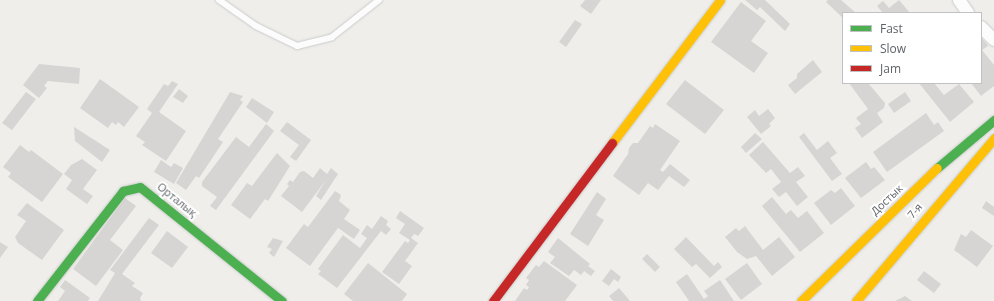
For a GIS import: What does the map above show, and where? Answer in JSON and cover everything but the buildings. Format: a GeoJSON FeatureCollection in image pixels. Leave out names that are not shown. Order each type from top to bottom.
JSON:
{"type":"FeatureCollection","features":[{"type":"Feature","properties":{"kind":"street"},"geometry":{"type":"LineString","coordinates":[[493,301],[720,0]]}},
{"type":"Feature","properties":{"kind":"street"},"geometry":{"type":"LineString","coordinates":[[958,0],[967,12]]}},
{"type":"Feature","properties":{"kind":"street"},"geometry":{"type":"LineString","coordinates":[[982,28],[994,40]]}},
{"type":"Feature","properties":{"kind":"street","name":"Достык"},"geometry":{"type":"LineString","coordinates":[[801,301],[930,174],[994,120]]}},
{"type":"Feature","properties":{"kind":"street","name":"7-я"},"geometry":{"type":"LineString","coordinates":[[856,301],[969,164],[994,138]]}},
{"type":"Feature","properties":{"kind":"street","name":"Орталық"},"geometry":{"type":"LineString","coordinates":[[37,301],[55,275],[123,191],[140,187],[282,301]]}},
{"type":"Feature","properties":{"kind":"lane"},"geometry":{"type":"LineString","coordinates":[[219,0],[256,26],[297,46],[332,37],[379,0]]}},
{"type":"Feature","properties":{"kind":"traffic: fast"},"geometry":{"type":"LineString","coordinates":[[937,168],[994,120]]}},
{"type":"Feature","properties":{"kind":"traffic: fast"},"geometry":{"type":"LineString","coordinates":[[37,301],[123,191],[140,187],[282,301]]}},
{"type":"Feature","properties":{"kind":"traffic: slow"},"geometry":{"type":"LineString","coordinates":[[612,143],[720,0]]}},
{"type":"Feature","properties":{"kind":"traffic: slow"},"geometry":{"type":"LineString","coordinates":[[856,301],[994,138]]}},
{"type":"Feature","properties":{"kind":"traffic: slow"},"geometry":{"type":"LineString","coordinates":[[801,301],[937,168]]}},
{"type":"Feature","properties":{"kind":"traffic: jam"},"geometry":{"type":"LineString","coordinates":[[493,301],[612,143]]}}]}
